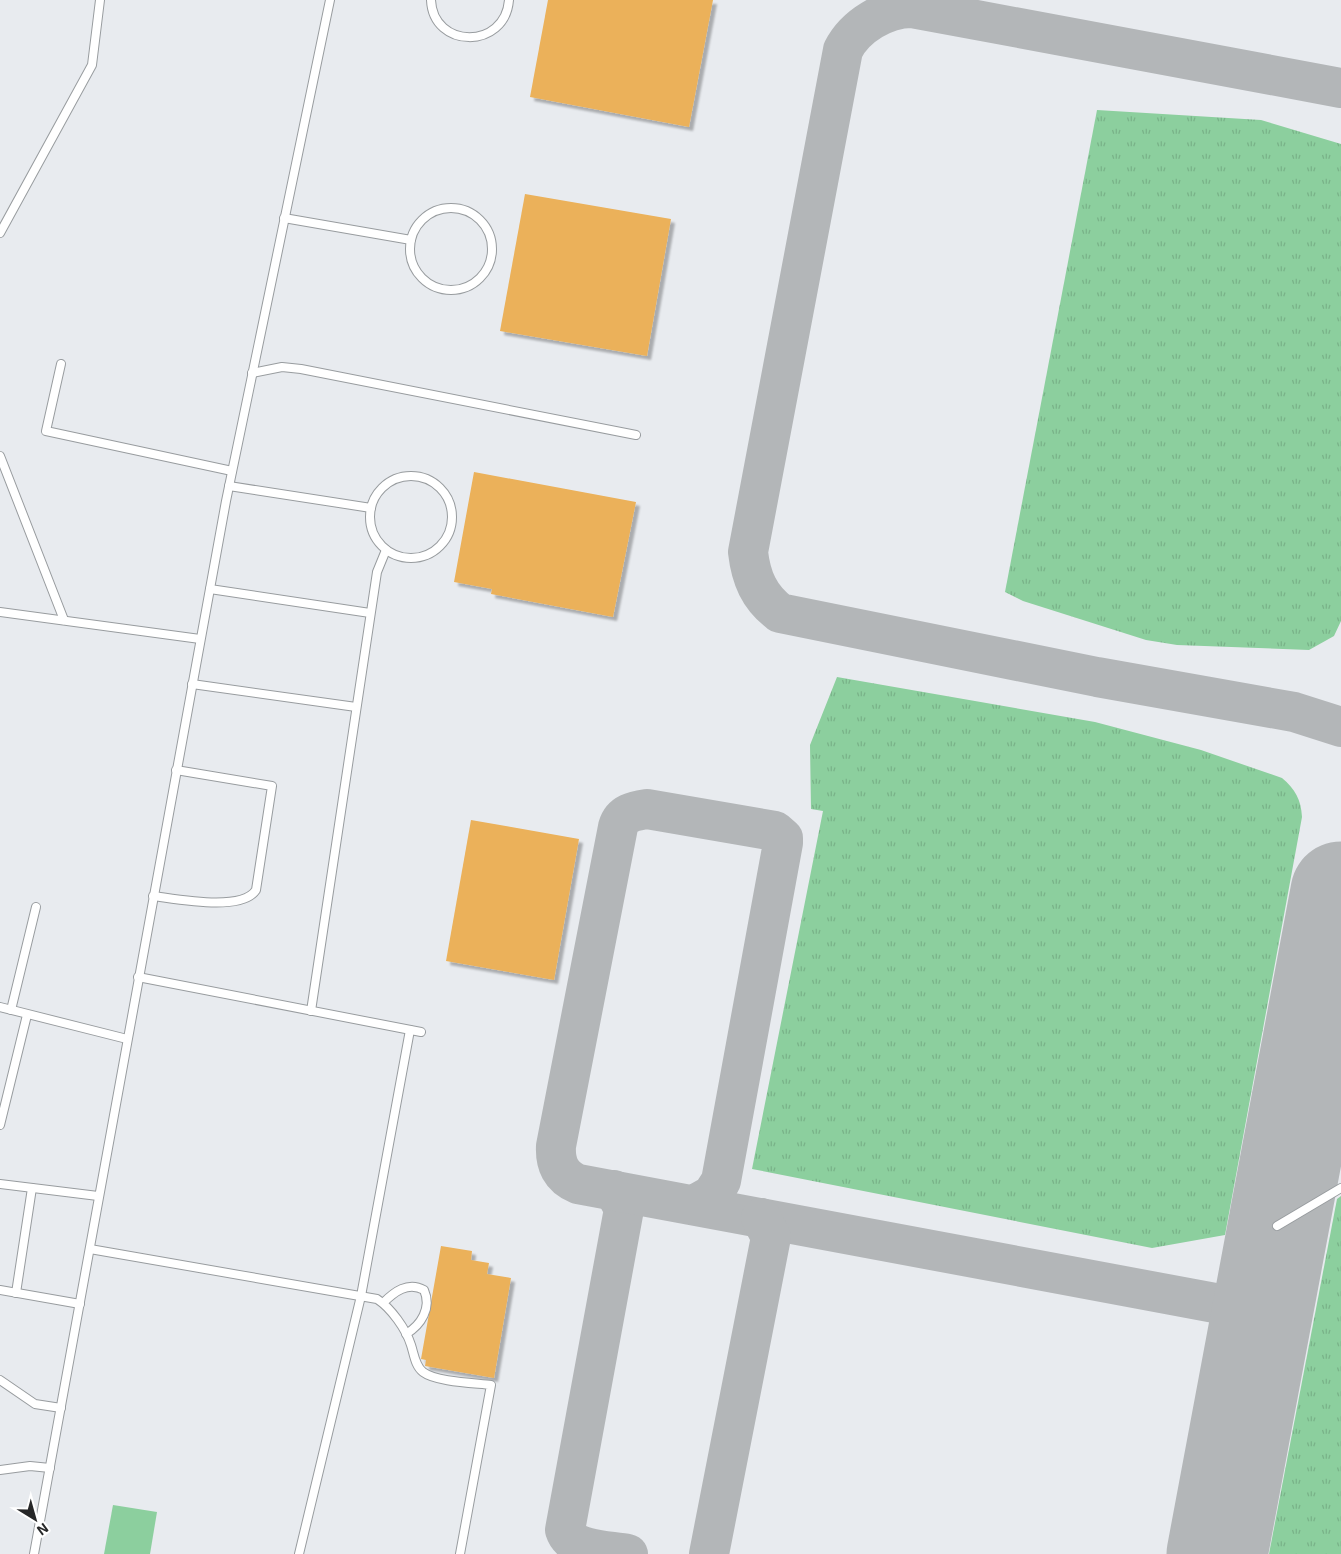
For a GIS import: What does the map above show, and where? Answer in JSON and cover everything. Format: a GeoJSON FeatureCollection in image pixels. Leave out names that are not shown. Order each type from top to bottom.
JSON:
{"type":"FeatureCollection","features":[{"type":"Feature","properties":{"kind":"lane"},"geometry":{"type":"LineString","coordinates":[[0,233],[92,65],[100,0]]}},
{"type":"Feature","properties":{"kind":"lane"},"geometry":{"type":"LineString","coordinates":[[34,1554],[229,486],[330,0]]}},
{"type":"Feature","properties":{"kind":"lane"},"geometry":{"type":"LineString","coordinates":[[431,0],[436,19],[444,29],[456,36],[469,38],[482,36],[494,30],[503,20],[509,0]]}},
{"type":"Feature","properties":{"kind":"lane"},"geometry":{"type":"LineString","coordinates":[[449,208],[462,210],[479,220],[490,236],[492,249],[490,262],[484,274],[474,284],[460,290],[447,291],[433,287],[422,278],[414,267],[410,254],[411,240],[416,227],[436,211],[449,208]]}},
{"type":"Feature","properties":{"kind":"lane"},"geometry":{"type":"LineString","coordinates":[[284,218],[411,240]]}},
{"type":"Feature","properties":{"kind":"lane"},"geometry":{"type":"LineString","coordinates":[[60,364],[46,431],[232,471]]}},
{"type":"Feature","properties":{"kind":"lane"},"geometry":{"type":"LineString","coordinates":[[252,373],[282,367],[300,369],[636,435]]}},
{"type":"Feature","properties":{"kind":"lane"},"geometry":{"type":"LineString","coordinates":[[0,456],[64,620]]}},
{"type":"Feature","properties":{"kind":"lane"},"geometry":{"type":"LineString","coordinates":[[409,476],[422,478],[434,483],[444,492],[450,504],[452,517],[450,530],[444,542],[433,552],[420,558],[406,558],[393,555],[373,535],[370,522],[370,508],[376,496],[385,486],[396,479],[409,476]]}},
{"type":"Feature","properties":{"kind":"lane"},"geometry":{"type":"LineString","coordinates":[[229,486],[370,508]]}},
{"type":"Feature","properties":{"kind":"lane"},"geometry":{"type":"LineString","coordinates":[[310,1011],[376,572],[386,550]]}},
{"type":"Feature","properties":{"kind":"lane"},"geometry":{"type":"LineString","coordinates":[[210,589],[370,613]]}},
{"type":"Feature","properties":{"kind":"lane"},"geometry":{"type":"LineString","coordinates":[[0,612],[200,639]]}},
{"type":"Feature","properties":{"kind":"lane"},"geometry":{"type":"LineString","coordinates":[[192,684],[356,707]]}},
{"type":"Feature","properties":{"kind":"lane"},"geometry":{"type":"LineString","coordinates":[[153,896],[222,902],[245,899],[253,896],[256,890],[272,786],[176,770]]}},
{"type":"Feature","properties":{"kind":"lane"},"geometry":{"type":"LineString","coordinates":[[11,1010],[36,907]]}},
{"type":"Feature","properties":{"kind":"lane"},"geometry":{"type":"LineString","coordinates":[[138,977],[421,1032]]}},
{"type":"Feature","properties":{"kind":"lane"},"geometry":{"type":"LineString","coordinates":[[0,1007],[127,1039]]}},
{"type":"Feature","properties":{"kind":"lane"},"geometry":{"type":"LineString","coordinates":[[0,1125],[27,1015]]}},
{"type":"Feature","properties":{"kind":"lane"},"geometry":{"type":"LineString","coordinates":[[299,1554],[361,1296],[410,1030]]}},
{"type":"Feature","properties":{"kind":"lane"},"geometry":{"type":"LineString","coordinates":[[0,1184],[98,1196]]}},
{"type":"Feature","properties":{"kind":"lane"},"geometry":{"type":"LineString","coordinates":[[16,1293],[32,1188]]}},
{"type":"Feature","properties":{"kind":"lane"},"geometry":{"type":"LineString","coordinates":[[1277,1226],[1341,1188]]}},
{"type":"Feature","properties":{"kind":"lane"},"geometry":{"type":"LineString","coordinates":[[90,1249],[377,1299],[383,1303],[406,1334],[414,1358],[423,1372],[433,1376],[491,1385],[460,1554]]}},
{"type":"Feature","properties":{"kind":"lane"},"geometry":{"type":"LineString","coordinates":[[383,1303],[400,1289],[418,1286],[424,1290],[427,1301],[421,1322],[406,1334]]}},
{"type":"Feature","properties":{"kind":"lane"},"geometry":{"type":"LineString","coordinates":[[0,1290],[80,1304]]}},
{"type":"Feature","properties":{"kind":"lane"},"geometry":{"type":"LineString","coordinates":[[0,1380],[35,1404],[61,1408]]}},
{"type":"Feature","properties":{"kind":"lane"},"geometry":{"type":"LineString","coordinates":[[0,1470],[30,1466],[50,1468]]}},
{"type":"Feature","properties":{"kind":"green space"},"geometry":{"type":"Polygon","coordinates":[[[1097,110],[1261,120],[1341,144],[1341,621],[1334,636],[1309,650],[1177,645],[1146,640],[1023,601],[1005,592],[1097,110]]]}},
{"type":"Feature","properties":{"kind":"green space"},"geometry":{"type":"Polygon","coordinates":[[[837,677],[1095,722],[1201,750],[1282,778],[1294,790],[1299,800],[1302,817],[1225,1235],[1152,1248],[752,1169],[823,811],[811,809],[810,745],[837,677]]]}},
{"type":"Feature","properties":{"kind":"green space"},"geometry":{"type":"Polygon","coordinates":[[[1341,1196],[1341,1554],[1269,1554],[1337,1199],[1341,1196]]]}},
{"type":"Feature","properties":{"kind":"green space"},"geometry":{"type":"Polygon","coordinates":[[[113,1505],[157,1512],[150,1554],[104,1554],[113,1505]]]}},
{"type":"Feature","properties":{"kind":"building"},"geometry":{"type":"Polygon","coordinates":[[[548,0],[713,0],[689,127],[530,97],[548,0]]]}},
{"type":"Feature","properties":{"kind":"building"},"geometry":{"type":"Polygon","coordinates":[[[525,194],[671,219],[647,356],[500,331],[525,194]]]}},
{"type":"Feature","properties":{"kind":"building"},"geometry":{"type":"Polygon","coordinates":[[[474,472],[636,502],[613,617],[491,594],[492,589],[454,582],[474,472]]]}},
{"type":"Feature","properties":{"kind":"building"},"geometry":{"type":"Polygon","coordinates":[[[471,820],[579,839],[554,980],[446,961],[471,820]]]}},
{"type":"Feature","properties":{"kind":"building"},"geometry":{"type":"Polygon","coordinates":[[[441,1246],[472,1251],[471,1260],[489,1263],[487,1274],[511,1278],[494,1378],[425,1366],[426,1360],[421,1359],[441,1246]]]}},
{"type":"Feature","properties":{"kind":"taxiway"},"geometry":{"type":"LineString","coordinates":[[1341,88],[912,8],[881,15],[863,26],[848,41],[843,50],[748,552],[751,570],[761,594],[780,613],[1097,677],[1294,712],[1341,727]]}},
{"type":"Feature","properties":{"kind":"taxiway"},"geometry":{"type":"LineString","coordinates":[[694,1205],[712,1195],[721,1181],[783,838],[775,831],[647,809],[633,812],[626,816],[618,827],[556,1146],[558,1164],[567,1178],[578,1184],[1247,1309],[1264,1298]]}},
{"type":"Feature","properties":{"kind":"taxiway"},"geometry":{"type":"LineString","coordinates":[[614,1190],[624,1209],[565,1530],[569,1537],[583,1546],[628,1554]]}},
{"type":"Feature","properties":{"kind":"taxiway"},"geometry":{"type":"LineString","coordinates":[[709,1554],[771,1237],[761,1218]]}},
{"type":"Feature","properties":{"kind":"runway"},"geometry":{"type":"LineString","coordinates":[[1217,1554],[1341,892]]}}]}
